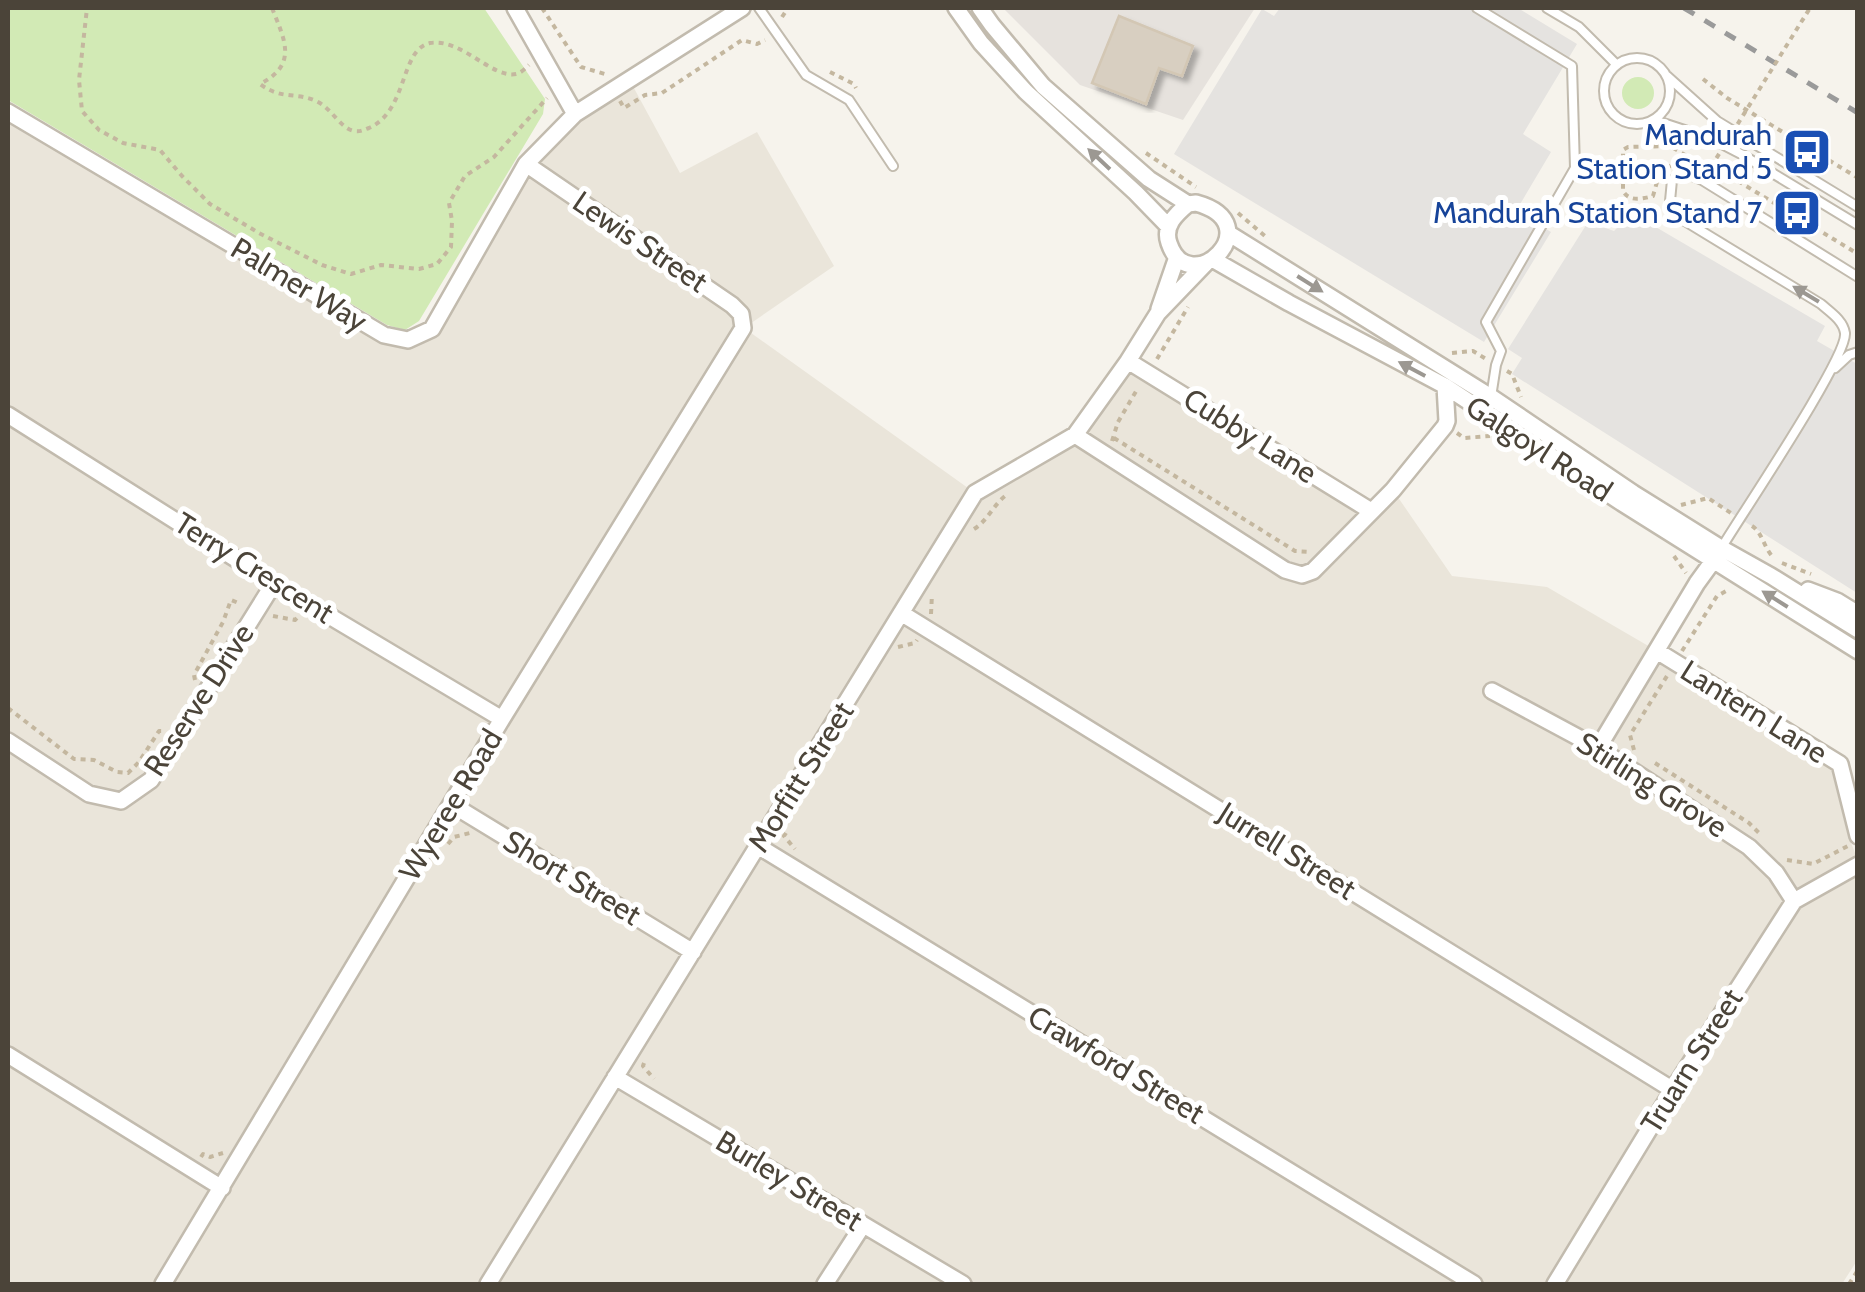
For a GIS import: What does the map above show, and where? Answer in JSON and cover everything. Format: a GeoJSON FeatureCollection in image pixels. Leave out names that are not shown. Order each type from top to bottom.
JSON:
{"type":"FeatureCollection","features":[{"type":"Feature","properties":{"kind":"street"},"geometry":{"type":"LineString","coordinates":[[515,8],[575,114]]}},
{"type":"Feature","properties":{"kind":"street","name":"Palmer Way"},"geometry":{"type":"LineString","coordinates":[[8,112],[384,336],[408,340],[432,329],[526,164],[575,114],[742,8]]}},
{"type":"Feature","properties":{"kind":"street"},"geometry":{"type":"LineString","coordinates":[[956,8],[1002,67],[1149,179],[1188,204],[1207,206],[1217,212],[1228,233],[1220,255],[1210,262],[1187,263],[1170,247],[1168,227],[1188,204]]}},
{"type":"Feature","properties":{"kind":"street"},"geometry":{"type":"LineString","coordinates":[[980,8],[1056,108],[1168,227]]}},
{"type":"Feature","properties":{"kind":"street","name":"Lewis Street"},"geometry":{"type":"LineString","coordinates":[[526,164],[732,305],[741,314],[743,328]]}},
{"type":"Feature","properties":{"kind":"street","name":"Galgoyl Road"},"geometry":{"type":"LineString","coordinates":[[1228,233],[1492,397],[1858,651]]}},
{"type":"Feature","properties":{"kind":"street","name":"Morfitt Street"},"geometry":{"type":"LineString","coordinates":[[1158,313],[1177,256]]}},
{"type":"Feature","properties":{"kind":"street","name":"Galgoyl Road"},"geometry":{"type":"LineString","coordinates":[[1210,262],[1445,386],[1717,555],[1771,576],[1858,630]]}},
{"type":"Feature","properties":{"kind":"street","name":"Morfitt Street"},"geometry":{"type":"LineString","coordinates":[[488,1284],[975,493],[1075,436],[1158,313],[1210,262]]}},
{"type":"Feature","properties":{"kind":"street","name":"Wyeree Road"},"geometry":{"type":"LineString","coordinates":[[163,1284],[502,719],[743,328]]}},
{"type":"Feature","properties":{"kind":"street","name":"Cubby Lane"},"geometry":{"type":"LineString","coordinates":[[1128,361],[1371,512]]}},
{"type":"Feature","properties":{"kind":"street"},"geometry":{"type":"LineString","coordinates":[[1445,386],[1447,421]]}},
{"type":"Feature","properties":{"kind":"street"},"geometry":{"type":"LineString","coordinates":[[1075,436],[1286,570],[1302,575],[1313,570],[1393,490],[1447,421],[1479,410]]}},
{"type":"Feature","properties":{"kind":"street","name":"Terry Crescent"},"geometry":{"type":"LineString","coordinates":[[8,414],[274,583],[502,719]]}},
{"type":"Feature","properties":{"kind":"street"},"geometry":{"type":"LineString","coordinates":[[1598,748],[1717,555]]}},
{"type":"Feature","properties":{"kind":"street"},"geometry":{"type":"LineString","coordinates":[[1771,576],[1858,614]]}},
{"type":"Feature","properties":{"kind":"street","name":"Reserve Drive"},"geometry":{"type":"LineString","coordinates":[[8,742],[89,794],[121,800],[151,780],[274,583]]}},
{"type":"Feature","properties":{"kind":"street","name":"Jurrell Street"},"geometry":{"type":"LineString","coordinates":[[902,613],[1673,1090]]}},
{"type":"Feature","properties":{"kind":"street","name":"Lantern Lane"},"geometry":{"type":"LineString","coordinates":[[1656,651],[1840,764],[1858,839]]}},
{"type":"Feature","properties":{"kind":"street","name":"Stirling Grove"},"geometry":{"type":"LineString","coordinates":[[1492,692],[1598,748],[1749,847],[1776,873],[1794,901]]}},
{"type":"Feature","properties":{"kind":"street","name":"Short Street"},"geometry":{"type":"LineString","coordinates":[[451,804],[692,952]]}},
{"type":"Feature","properties":{"kind":"street","name":"Crawford Street"},"geometry":{"type":"LineString","coordinates":[[758,846],[1474,1284]]}},
{"type":"Feature","properties":{"kind":"street","name":"Truarn Street"},"geometry":{"type":"LineString","coordinates":[[1555,1284],[1794,901],[1858,866]]}},
{"type":"Feature","properties":{"kind":"street"},"geometry":{"type":"LineString","coordinates":[[8,1055],[222,1188]]}},
{"type":"Feature","properties":{"kind":"street","name":"Burley Street"},"geometry":{"type":"LineString","coordinates":[[616,1077],[962,1284]]}},
{"type":"Feature","properties":{"kind":"street"},"geometry":{"type":"LineString","coordinates":[[825,1284],[863,1225]]}},
{"type":"Feature","properties":{"kind":"lane"},"geometry":{"type":"LineString","coordinates":[[759,8],[806,75],[849,100],[893,166]]}},
{"type":"Feature","properties":{"kind":"lane"},"geometry":{"type":"LineString","coordinates":[[1477,8],[1572,66],[1574,168],[1486,322],[1501,351],[1492,397]]}},
{"type":"Feature","properties":{"kind":"lane"},"geometry":{"type":"LineString","coordinates":[[1547,8],[1579,27],[1617,65]]}},
{"type":"Feature","properties":{"kind":"lane"},"geometry":{"type":"LineString","coordinates":[[1667,76],[1670,96],[1662,113],[1644,124],[1622,121],[1604,95],[1609,74],[1617,65],[1644,58],[1661,68],[1717,121],[1858,208]]}},
{"type":"Feature","properties":{"kind":"lane"},"geometry":{"type":"LineString","coordinates":[[1654,120],[1712,139],[1858,225]]}},
{"type":"Feature","properties":{"kind":"lane"},"geometry":{"type":"LineString","coordinates":[[1717,555],[1831,371],[1845,335],[1840,321],[1821,304],[1675,215],[1670,201],[1672,180],[1686,173],[1702,180],[1858,278]]}},
{"type":"Feature","properties":{"kind":"lane"},"geometry":{"type":"LineString","coordinates":[[1831,371],[1858,352]]}},
{"type":"Feature","properties":{"kind":"path"},"geometry":{"type":"LineString","coordinates":[[82,8],[87,8],[79,80],[82,111],[98,130],[123,142],[160,150],[210,204],[322,266],[350,274],[381,265],[419,269],[437,264],[450,247],[449,203],[465,176],[494,157],[550,95]]}},
{"type":"Feature","properties":{"kind":"path"},"geometry":{"type":"LineString","coordinates":[[272,8],[284,39],[286,57],[278,72],[260,84],[278,95],[320,102],[354,131],[376,124],[391,111],[411,58],[425,44],[460,49],[507,73],[520,73],[532,63]]}},
{"type":"Feature","properties":{"kind":"path"},"geometry":{"type":"LineString","coordinates":[[542,8],[581,67],[607,74],[624,108],[645,95],[662,93],[742,40],[757,44],[776,34],[784,29],[781,21],[788,8]]}},
{"type":"Feature","properties":{"kind":"path"},"geometry":{"type":"LineString","coordinates":[[1810,8],[1710,170],[1685,160],[1672,162],[1659,174],[1653,196],[1632,199],[1623,191],[1623,150],[1670,146],[1719,176],[1733,178],[1858,254]]}},
{"type":"Feature","properties":{"kind":"path"},"geometry":{"type":"LineString","coordinates":[[1704,79],[1727,98],[1858,178]]}},
{"type":"Feature","properties":{"kind":"path"},"geometry":{"type":"LineString","coordinates":[[1138,147],[1197,187]]}},
{"type":"Feature","properties":{"kind":"path"},"geometry":{"type":"LineString","coordinates":[[1229,208],[1264,235]]}},
{"type":"Feature","properties":{"kind":"path"},"geometry":{"type":"LineString","coordinates":[[1447,353],[1473,351],[1512,374],[1528,407]]}},
{"type":"Feature","properties":{"kind":"path"},"geometry":{"type":"LineString","coordinates":[[1114,438],[1295,551],[1310,552]]}},
{"type":"Feature","properties":{"kind":"path"},"geometry":{"type":"LineString","coordinates":[[1680,506],[1708,498],[1758,530],[1772,556],[1825,582]]}},
{"type":"Feature","properties":{"kind":"path"},"geometry":{"type":"LineString","coordinates":[[1632,749],[1630,735],[1716,596],[1729,588]]}},
{"type":"Feature","properties":{"kind":"path"},"geometry":{"type":"LineString","coordinates":[[1649,760],[1749,823],[1762,836]]}},
{"type":"Feature","properties":{"kind":"path"},"geometry":{"type":"LineString","coordinates":[[433,834],[448,844],[454,837],[474,832]]}},
{"type":"Feature","properties":{"kind":"path"},"geometry":{"type":"LineString","coordinates":[[1788,861],[1813,864],[1858,839]]}},
{"type":"Feature","properties":{"kind":"path"},"geometry":{"type":"LineString","coordinates":[[1849,1284],[1858,1270]]}},
{"type":"Feature","properties":{"kind":"shaded area"},"geometry":{"type":"Polygon","coordinates":[[[1003,8],[1255,8],[1183,120],[1080,85],[1003,8]]]}},
{"type":"Feature","properties":{"kind":"shaded area"},"geometry":{"type":"Polygon","coordinates":[[[1280,8],[1518,8],[1577,44],[1523,134],[1551,152],[1516,211],[1551,232],[1484,342],[1174,154],[1262,9],[1274,16],[1280,8]]]}},
{"type":"Feature","properties":{"kind":"shaded area"},"geometry":{"type":"Polygon","coordinates":[[[629,79],[680,173],[757,132],[834,266],[744,328],[975,493],[1075,435],[1128,361],[1371,511],[1393,490],[1452,576],[1547,587],[1840,764],[1834,780],[1858,861],[1858,1259],[1842,1284],[8,1284],[8,110],[407,340],[432,329],[526,164],[629,79]]]}},
{"type":"Feature","properties":{"kind":"shaded area"},"geometry":{"type":"Polygon","coordinates":[[[1642,219],[1825,326],[1817,341],[1857,364],[1857,593],[1512,374],[1522,358],[1508,349],[1588,222],[1614,231],[1623,222],[1642,219]]]}},
{"type":"Feature","properties":{"kind":"green space"},"geometry":{"type":"Polygon","coordinates":[[[8,8],[484,8],[545,99],[543,114],[419,321],[405,330],[387,325],[8,100],[8,8]]]}},
{"type":"Feature","properties":{"kind":"green space"},"geometry":{"type":"Polygon","coordinates":[[[1638,77],[1650,81],[1654,93],[1650,105],[1638,109],[1626,105],[1622,93],[1626,81],[1638,77]]]}},
{"type":"Feature","properties":{"kind":"building"},"geometry":{"type":"Polygon","coordinates":[[[1119,16],[1193,46],[1182,76],[1159,68],[1146,104],[1092,83],[1119,16]]]}},
{"type":"Feature","properties":{"kind":"railway"},"geometry":{"type":"LineString","coordinates":[[1684,8],[1858,113]]}},
{"type":"Feature","properties":{"kind":"place","name":"Mandurah Station Stand 5"},"geometry":{"type":"Point","coordinates":[1807,152]}},
{"type":"Feature","properties":{"kind":"place","name":"Mandurah Station Stand 7"},"geometry":{"type":"Point","coordinates":[1797,213]}}]}
